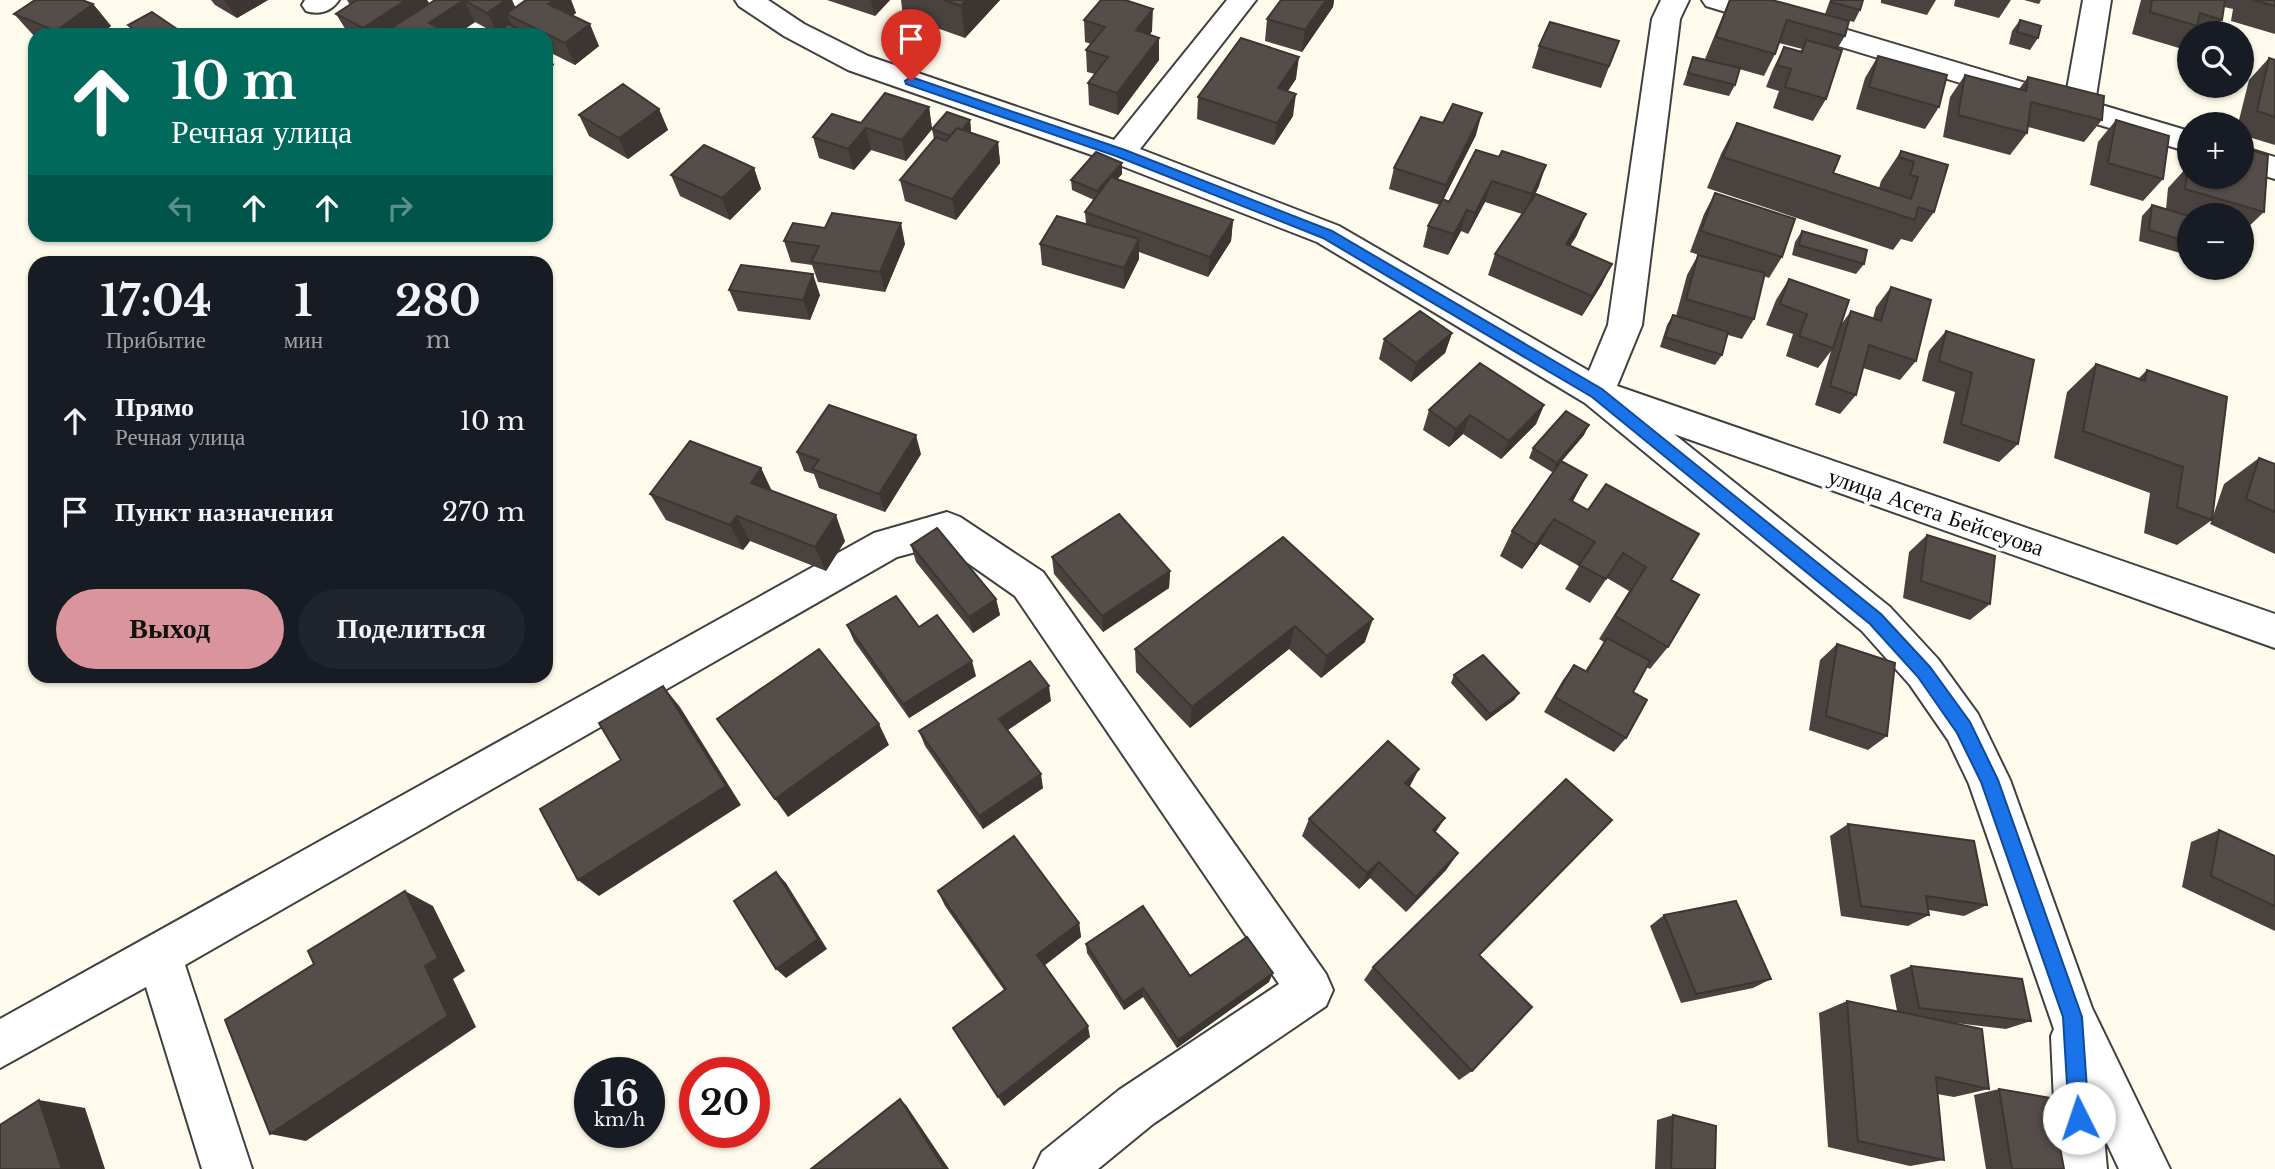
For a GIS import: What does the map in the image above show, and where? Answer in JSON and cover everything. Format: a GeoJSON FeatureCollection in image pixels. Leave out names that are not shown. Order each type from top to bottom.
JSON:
{"type":"FeatureCollection","features":[{"type":"Feature","properties":{"kind":"street"},"geometry":{"type":"LineString","coordinates":[[749,0],[794,30],[858,63],[1120,153],[1328,234],[1597,393],[1876,619],[1924,672],[1964,727],[1989,780],[2072,1017],[2145,1169]]}},
{"type":"Feature","properties":{"kind":"street"},"geometry":{"type":"LineString","coordinates":[[1120,153],[1242,0]]}},
{"type":"Feature","properties":{"kind":"street"},"geometry":{"type":"LineString","coordinates":[[1597,393],[1625,325],[1666,19],[1675,0]]}},
{"type":"Feature","properties":{"kind":"street"},"geometry":{"type":"LineString","coordinates":[[1716,0],[2177,138]]}},
{"type":"Feature","properties":{"kind":"street"},"geometry":{"type":"LineString","coordinates":[[2079,109],[2097,0]]}},
{"type":"Feature","properties":{"kind":"street"},"geometry":{"type":"LineString","coordinates":[[2254,162],[2275,168]]}},
{"type":"Feature","properties":{"kind":"street","name":"улица Асета Бейсеуова"},"geometry":{"type":"LineString","coordinates":[[1597,393],[2275,631]]}},
{"type":"Feature","properties":{"kind":"street"},"geometry":{"type":"LineString","coordinates":[[0,1045],[887,544],[947,528],[1028,584],[1310,990],[1136,1107],[1059,1169]]}},
{"type":"Feature","properties":{"kind":"street"},"geometry":{"type":"LineString","coordinates":[[159,955],[227,1169]]}},
{"type":"Feature","properties":{"kind":"street"},"geometry":{"type":"LineString","coordinates":[[2072,1017],[2082,1169]]}},
{"type":"Feature","properties":{"kind":"building"},"geometry":{"type":"Polygon","coordinates":[[[35,0],[82,0],[93,4],[60,28],[49,28],[14,14],[35,0]]]}},
{"type":"Feature","properties":{"kind":"building"},"geometry":{"type":"Polygon","coordinates":[[[357,0],[406,0],[363,28],[336,14],[357,0]]]}},
{"type":"Feature","properties":{"kind":"building"},"geometry":{"type":"Polygon","coordinates":[[[435,0],[464,0],[429,23],[439,28],[392,28],[435,0]]]}},
{"type":"Feature","properties":{"kind":"building"},"geometry":{"type":"Polygon","coordinates":[[[464,0],[506,0],[487,13],[464,0]]]}},
{"type":"Feature","properties":{"kind":"building"},"geometry":{"type":"Polygon","coordinates":[[[526,0],[554,0],[548,4],[590,24],[565,43],[553,37],[553,28],[534,28],[506,14],[526,0]]]}},
{"type":"Feature","properties":{"kind":"building"},"geometry":{"type":"Polygon","coordinates":[[[944,0],[966,0],[961,6],[944,0]]]}},
{"type":"Feature","properties":{"kind":"building"},"geometry":{"type":"Polygon","coordinates":[[[1101,0],[1125,0],[1153,9],[1136,30],[1159,38],[1117,93],[1088,83],[1108,57],[1086,50],[1105,27],[1084,20],[1101,0]]]}},
{"type":"Feature","properties":{"kind":"building"},"geometry":{"type":"Polygon","coordinates":[[[1281,0],[1326,0],[1305,30],[1267,19],[1281,0]]]}},
{"type":"Feature","properties":{"kind":"building"},"geometry":{"type":"Polygon","coordinates":[[[1730,0],[1772,0],[1849,21],[1845,36],[1787,20],[1775,54],[1716,37],[1730,0]]]}},
{"type":"Feature","properties":{"kind":"building"},"geometry":{"type":"Polygon","coordinates":[[[1863,0],[1860,10],[1831,2],[1863,0]]]}},
{"type":"Feature","properties":{"kind":"building"},"geometry":{"type":"Polygon","coordinates":[[[2152,0],[2225,0],[2222,20],[2200,13],[2198,21],[2180,21],[2150,12],[2152,0]]]}},
{"type":"Feature","properties":{"kind":"building"},"geometry":{"type":"Polygon","coordinates":[[[2253,0],[2275,0],[2275,6],[2253,0]]]}},
{"type":"Feature","properties":{"kind":"building"},"geometry":{"type":"Polygon","coordinates":[[[152,12],[176,28],[132,28],[128,25],[152,12]]]}},
{"type":"Feature","properties":{"kind":"building"},"geometry":{"type":"Polygon","coordinates":[[[2020,20],[2041,26],[2038,38],[2017,32],[2020,20]]]}},
{"type":"Feature","properties":{"kind":"building"},"geometry":{"type":"Polygon","coordinates":[[[1550,22],[1619,41],[1609,66],[1539,46],[1550,22]]]}},
{"type":"Feature","properties":{"kind":"building"},"geometry":{"type":"Polygon","coordinates":[[[1241,38],[1299,57],[1278,88],[1296,94],[1277,123],[1198,97],[1241,38]]]}},
{"type":"Feature","properties":{"kind":"building"},"geometry":{"type":"Polygon","coordinates":[[[1806,40],[1842,50],[1826,99],[1785,87],[1791,69],[1777,65],[1784,47],[1802,52],[1806,40]]]}},
{"type":"Feature","properties":{"kind":"building"},"geometry":{"type":"Polygon","coordinates":[[[1878,56],[1947,75],[1939,107],[1869,87],[1878,56]]]}},
{"type":"Feature","properties":{"kind":"building"},"geometry":{"type":"Polygon","coordinates":[[[1693,57],[1740,68],[1735,85],[1688,73],[1693,57]]]}},
{"type":"Feature","properties":{"kind":"building"},"geometry":{"type":"Polygon","coordinates":[[[2269,58],[2275,60],[2275,117],[2257,111],[2269,58]]]}},
{"type":"Feature","properties":{"kind":"building"},"geometry":{"type":"Polygon","coordinates":[[[1965,75],[2026,91],[2028,77],[2104,96],[2102,120],[2031,102],[2027,133],[1958,115],[1965,75]]]}},
{"type":"Feature","properties":{"kind":"building"},"geometry":{"type":"Polygon","coordinates":[[[623,84],[659,109],[619,138],[579,115],[623,84]]]}},
{"type":"Feature","properties":{"kind":"building"},"geometry":{"type":"Polygon","coordinates":[[[885,93],[929,107],[902,140],[866,128],[848,149],[813,137],[832,114],[861,123],[885,93]]]}},
{"type":"Feature","properties":{"kind":"building"},"geometry":{"type":"Polygon","coordinates":[[[1453,104],[1482,113],[1446,185],[1394,168],[1421,117],[1443,123],[1453,104]]]}},
{"type":"Feature","properties":{"kind":"building"},"geometry":{"type":"Polygon","coordinates":[[[947,112],[970,120],[962,130],[957,128],[950,136],[932,129],[947,112]]]}},
{"type":"Feature","properties":{"kind":"building"},"geometry":{"type":"Polygon","coordinates":[[[2116,120],[2169,136],[2163,179],[2108,163],[2116,120]]]}},
{"type":"Feature","properties":{"kind":"building"},"geometry":{"type":"Polygon","coordinates":[[[1737,123],[1840,156],[1833,173],[1911,199],[1918,177],[1910,175],[1914,162],[1899,157],[1901,151],[1948,165],[1934,212],[1918,207],[1915,220],[1723,157],[1737,123]]]}},
{"type":"Feature","properties":{"kind":"building"},"geometry":{"type":"Polygon","coordinates":[[[957,128],[998,142],[952,199],[900,180],[936,137],[946,141],[957,128]]]}},
{"type":"Feature","properties":{"kind":"building"},"geometry":{"type":"Polygon","coordinates":[[[704,145],[754,168],[722,198],[671,175],[704,145]]]}},
{"type":"Feature","properties":{"kind":"building"},"geometry":{"type":"Polygon","coordinates":[[[1476,150],[1499,157],[1502,151],[1546,165],[1532,194],[1492,181],[1475,213],[1467,210],[1454,234],[1428,226],[1443,199],[1449,202],[1476,150]]]}},
{"type":"Feature","properties":{"kind":"building"},"geometry":{"type":"Polygon","coordinates":[[[2254,151],[2268,155],[2264,212],[2254,209],[2254,203],[2233,203],[2185,189],[2254,189],[2254,151]]]}},
{"type":"Feature","properties":{"kind":"building"},"geometry":{"type":"Polygon","coordinates":[[[1096,152],[1122,163],[1097,191],[1071,180],[1096,152]]]}},
{"type":"Feature","properties":{"kind":"building"},"geometry":{"type":"Polygon","coordinates":[[[1111,177],[1233,220],[1210,257],[1085,212],[1111,177]]]}},
{"type":"Feature","properties":{"kind":"building"},"geometry":{"type":"Polygon","coordinates":[[[1715,193],[1795,219],[1782,257],[1701,231],[1715,193]]]}},
{"type":"Feature","properties":{"kind":"building"},"geometry":{"type":"Polygon","coordinates":[[[1536,194],[1586,214],[1566,244],[1612,264],[1592,296],[1495,254],[1536,194]]]}},
{"type":"Feature","properties":{"kind":"building"},"geometry":{"type":"Polygon","coordinates":[[[2152,205],[2177,212],[2177,238],[2149,230],[2152,205]]]}},
{"type":"Feature","properties":{"kind":"building"},"geometry":{"type":"Polygon","coordinates":[[[832,213],[901,223],[880,272],[811,262],[819,246],[784,241],[793,223],[825,228],[832,213]]]}},
{"type":"Feature","properties":{"kind":"building"},"geometry":{"type":"Polygon","coordinates":[[[1057,216],[1139,239],[1124,268],[1040,244],[1057,216]]]}},
{"type":"Feature","properties":{"kind":"building"},"geometry":{"type":"Polygon","coordinates":[[[1802,231],[1867,250],[1864,264],[1799,245],[1802,231]]]}},
{"type":"Feature","properties":{"kind":"building"},"geometry":{"type":"Polygon","coordinates":[[[1698,255],[1765,273],[1754,319],[1686,299],[1698,255]]]}},
{"type":"Feature","properties":{"kind":"building"},"geometry":{"type":"Polygon","coordinates":[[[741,265],[813,274],[803,300],[729,290],[741,265]]]}},
{"type":"Feature","properties":{"kind":"building"},"geometry":{"type":"Polygon","coordinates":[[[1789,279],[1849,300],[1833,348],[1799,336],[1807,314],[1780,304],[1789,279]]]}},
{"type":"Feature","properties":{"kind":"building"},"geometry":{"type":"Polygon","coordinates":[[[1891,287],[1931,300],[1916,361],[1869,345],[1856,395],[1830,386],[1851,311],[1881,321],[1891,287]]]}},
{"type":"Feature","properties":{"kind":"building"},"geometry":{"type":"Polygon","coordinates":[[[1420,311],[1452,333],[1416,363],[1384,339],[1420,311]]]}},
{"type":"Feature","properties":{"kind":"building"},"geometry":{"type":"Polygon","coordinates":[[[1673,315],[1728,332],[1722,355],[1665,337],[1673,315]]]}},
{"type":"Feature","properties":{"kind":"building"},"geometry":{"type":"Polygon","coordinates":[[[1946,331],[2034,360],[2018,444],[1961,424],[1972,373],[1939,361],[1946,331]]]}},
{"type":"Feature","properties":{"kind":"building"},"geometry":{"type":"Polygon","coordinates":[[[1480,363],[1544,405],[1509,441],[1470,415],[1456,429],[1429,410],[1480,363]]]}},
{"type":"Feature","properties":{"kind":"building"},"geometry":{"type":"Polygon","coordinates":[[[2096,364],[2145,381],[2147,370],[2227,397],[2212,520],[2177,507],[2183,467],[2083,431],[2096,364]]]}},
{"type":"Feature","properties":{"kind":"building"},"geometry":{"type":"Polygon","coordinates":[[[829,405],[916,435],[879,494],[812,469],[819,460],[797,452],[829,405]]]}},
{"type":"Feature","properties":{"kind":"building"},"geometry":{"type":"Polygon","coordinates":[[[1566,411],[1589,425],[1557,463],[1533,448],[1566,411]]]}},
{"type":"Feature","properties":{"kind":"building"},"geometry":{"type":"Polygon","coordinates":[[[690,441],[761,468],[751,483],[836,515],[815,547],[737,516],[730,525],[650,494],[690,441]]]}},
{"type":"Feature","properties":{"kind":"building"},"geometry":{"type":"Polygon","coordinates":[[[2259,458],[2275,464],[2275,512],[2246,499],[2259,458]]]}},
{"type":"Feature","properties":{"kind":"building"},"geometry":{"type":"Polygon","coordinates":[[[1561,461],[1587,475],[1570,500],[1588,510],[1606,484],[1699,534],[1671,580],[1699,595],[1668,647],[1615,616],[1646,567],[1623,553],[1606,579],[1579,565],[1595,542],[1554,519],[1535,545],[1512,531],[1561,461]]]}},
{"type":"Feature","properties":{"kind":"building"},"geometry":{"type":"Polygon","coordinates":[[[1119,514],[1170,571],[1102,616],[1052,557],[1119,514]]]}},
{"type":"Feature","properties":{"kind":"building"},"geometry":{"type":"Polygon","coordinates":[[[937,528],[996,599],[969,617],[911,545],[937,528]]]}},
{"type":"Feature","properties":{"kind":"building"},"geometry":{"type":"Polygon","coordinates":[[[1927,535],[1995,556],[1990,604],[1921,581],[1927,535]]]}},
{"type":"Feature","properties":{"kind":"building"},"geometry":{"type":"Polygon","coordinates":[[[1283,537],[1373,619],[1327,656],[1295,626],[1192,707],[1135,649],[1283,537]]]}},
{"type":"Feature","properties":{"kind":"building"},"geometry":{"type":"Polygon","coordinates":[[[896,596],[919,627],[937,615],[972,661],[903,704],[847,625],[896,596]]]}},
{"type":"Feature","properties":{"kind":"building"},"geometry":{"type":"Polygon","coordinates":[[[1607,638],[1650,661],[1633,692],[1647,700],[1626,738],[1555,697],[1574,665],[1587,672],[1607,638]]]}},
{"type":"Feature","properties":{"kind":"building"},"geometry":{"type":"Polygon","coordinates":[[[1837,644],[1895,663],[1887,736],[1826,716],[1837,644]]]}},
{"type":"Feature","properties":{"kind":"building"},"geometry":{"type":"Polygon","coordinates":[[[819,649],[879,724],[775,799],[717,719],[819,649]]]}},
{"type":"Feature","properties":{"kind":"building"},"geometry":{"type":"Polygon","coordinates":[[[1483,655],[1519,693],[1490,714],[1454,675],[1483,655]]]}},
{"type":"Feature","properties":{"kind":"building"},"geometry":{"type":"Polygon","coordinates":[[[1030,661],[1049,686],[999,719],[1041,774],[979,816],[919,731],[1030,661]]]}},
{"type":"Feature","properties":{"kind":"building"},"geometry":{"type":"Polygon","coordinates":[[[663,686],[726,786],[578,880],[540,809],[621,760],[599,723],[663,686]]]}},
{"type":"Feature","properties":{"kind":"building"},"geometry":{"type":"Polygon","coordinates":[[[1388,741],[1419,769],[1405,783],[1445,818],[1433,830],[1458,853],[1416,897],[1379,862],[1367,873],[1309,819],[1388,741]]]}},
{"type":"Feature","properties":{"kind":"building"},"geometry":{"type":"Polygon","coordinates":[[[1566,779],[1612,820],[1479,955],[1532,1007],[1472,1071],[1373,967],[1566,779]]]}},
{"type":"Feature","properties":{"kind":"building"},"geometry":{"type":"Polygon","coordinates":[[[1848,824],[1974,841],[1987,905],[1926,896],[1929,915],[1861,906],[1848,824]]]}},
{"type":"Feature","properties":{"kind":"building"},"geometry":{"type":"Polygon","coordinates":[[[2219,830],[2275,856],[2275,906],[2211,876],[2219,830]]]}},
{"type":"Feature","properties":{"kind":"building"},"geometry":{"type":"Polygon","coordinates":[[[1014,836],[1079,923],[1037,955],[1088,1026],[998,1097],[953,1028],[1006,989],[938,891],[1014,836]]]}},
{"type":"Feature","properties":{"kind":"building"},"geometry":{"type":"Polygon","coordinates":[[[776,872],[818,939],[776,969],[734,901],[776,872]]]}},
{"type":"Feature","properties":{"kind":"building"},"geometry":{"type":"Polygon","coordinates":[[[405,891],[438,958],[425,966],[448,1016],[270,1134],[225,1020],[314,964],[308,951],[405,891]]]}},
{"type":"Feature","properties":{"kind":"building"},"geometry":{"type":"Polygon","coordinates":[[[1736,901],[1771,979],[1696,994],[1664,915],[1736,901]]]}},
{"type":"Feature","properties":{"kind":"building"},"geometry":{"type":"Polygon","coordinates":[[[1143,906],[1190,976],[1247,937],[1273,973],[1178,1040],[1143,988],[1123,1002],[1086,944],[1143,906]]]}},
{"type":"Feature","properties":{"kind":"building"},"geometry":{"type":"Polygon","coordinates":[[[1911,966],[2022,979],[2031,1021],[1919,1008],[1911,966]]]}},
{"type":"Feature","properties":{"kind":"building"},"geometry":{"type":"Polygon","coordinates":[[[1847,1001],[1982,1029],[1989,1089],[1936,1077],[1944,1160],[1858,1141],[1847,1001]]]}},
{"type":"Feature","properties":{"kind":"building"},"geometry":{"type":"Polygon","coordinates":[[[1999,1089],[2051,1098],[2064,1169],[2012,1169],[1999,1089]]]}},
{"type":"Feature","properties":{"kind":"building"},"geometry":{"type":"Polygon","coordinates":[[[900,1099],[943,1169],[811,1169],[900,1099]]]}},
{"type":"Feature","properties":{"kind":"building"},"geometry":{"type":"Polygon","coordinates":[[[39,1100],[62,1169],[0,1169],[0,1125],[39,1100]]]}},
{"type":"Feature","properties":{"kind":"building"},"geometry":{"type":"Polygon","coordinates":[[[1673,1115],[1716,1126],[1715,1169],[1671,1169],[1673,1115]]]}},
{"type":"Feature","properties":{"kind":"route"},"geometry":{"type":"LineString","coordinates":[[911,81],[1120,153],[1328,234],[1597,393],[1876,619],[1924,672],[1964,727],[1989,780],[2072,1017],[2079,1118]]}}]}
